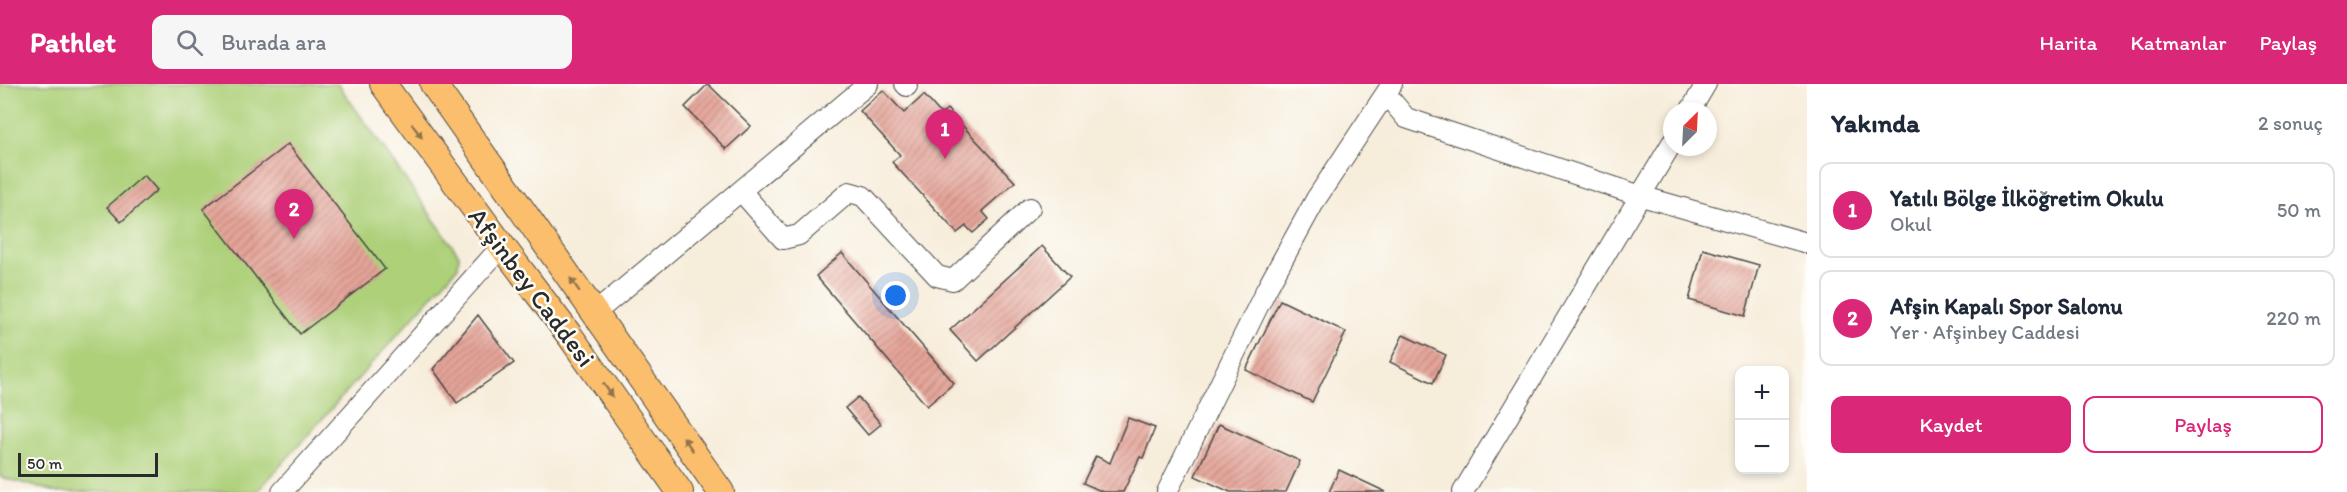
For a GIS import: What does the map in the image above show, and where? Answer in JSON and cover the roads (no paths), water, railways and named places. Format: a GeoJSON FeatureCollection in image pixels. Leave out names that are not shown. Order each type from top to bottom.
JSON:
{"type":"FeatureCollection","features":[{"type":"Feature","properties":{"kind":"main road","name":"Afşinbey Caddesi"},"geometry":{"type":"LineString","coordinates":[[383,84],[570,336],[680,492]]}},
{"type":"Feature","properties":{"kind":"main road","name":"Afşinbey Caddesi"},"geometry":{"type":"LineString","coordinates":[[433,84],[721,492]]}},
{"type":"Feature","properties":{"kind":"street"},"geometry":{"type":"LineString","coordinates":[[595,313],[868,84]]}},
{"type":"Feature","properties":{"kind":"street"},"geometry":{"type":"LineString","coordinates":[[1695,102],[1706,84]]}},
{"type":"Feature","properties":{"kind":"street"},"geometry":{"type":"LineString","coordinates":[[1167,492],[1266,290],[1316,200],[1389,89],[1406,118],[1641,196],[1807,243]]}},
{"type":"Feature","properties":{"kind":"street"},"geometry":{"type":"LineString","coordinates":[[1463,492],[1664,156]]}},
{"type":"Feature","properties":{"kind":"street"},"geometry":{"type":"LineString","coordinates":[[741,191],[783,239],[799,235],[849,192],[862,196],[937,276],[952,280],[1030,208]]}},
{"type":"Feature","properties":{"kind":"street"},"geometry":{"type":"LineString","coordinates":[[282,492],[502,246]]}},
{"type":"Feature","properties":{"kind":"place","name":"Yatılı Bölge İlköğretim Okulu"},"geometry":{"type":"Point","coordinates":[945,159]}},
{"type":"Feature","properties":{"kind":"place","name":"Afşin Kapalı Spor Salonu"},"geometry":{"type":"Point","coordinates":[294,239]}}]}
